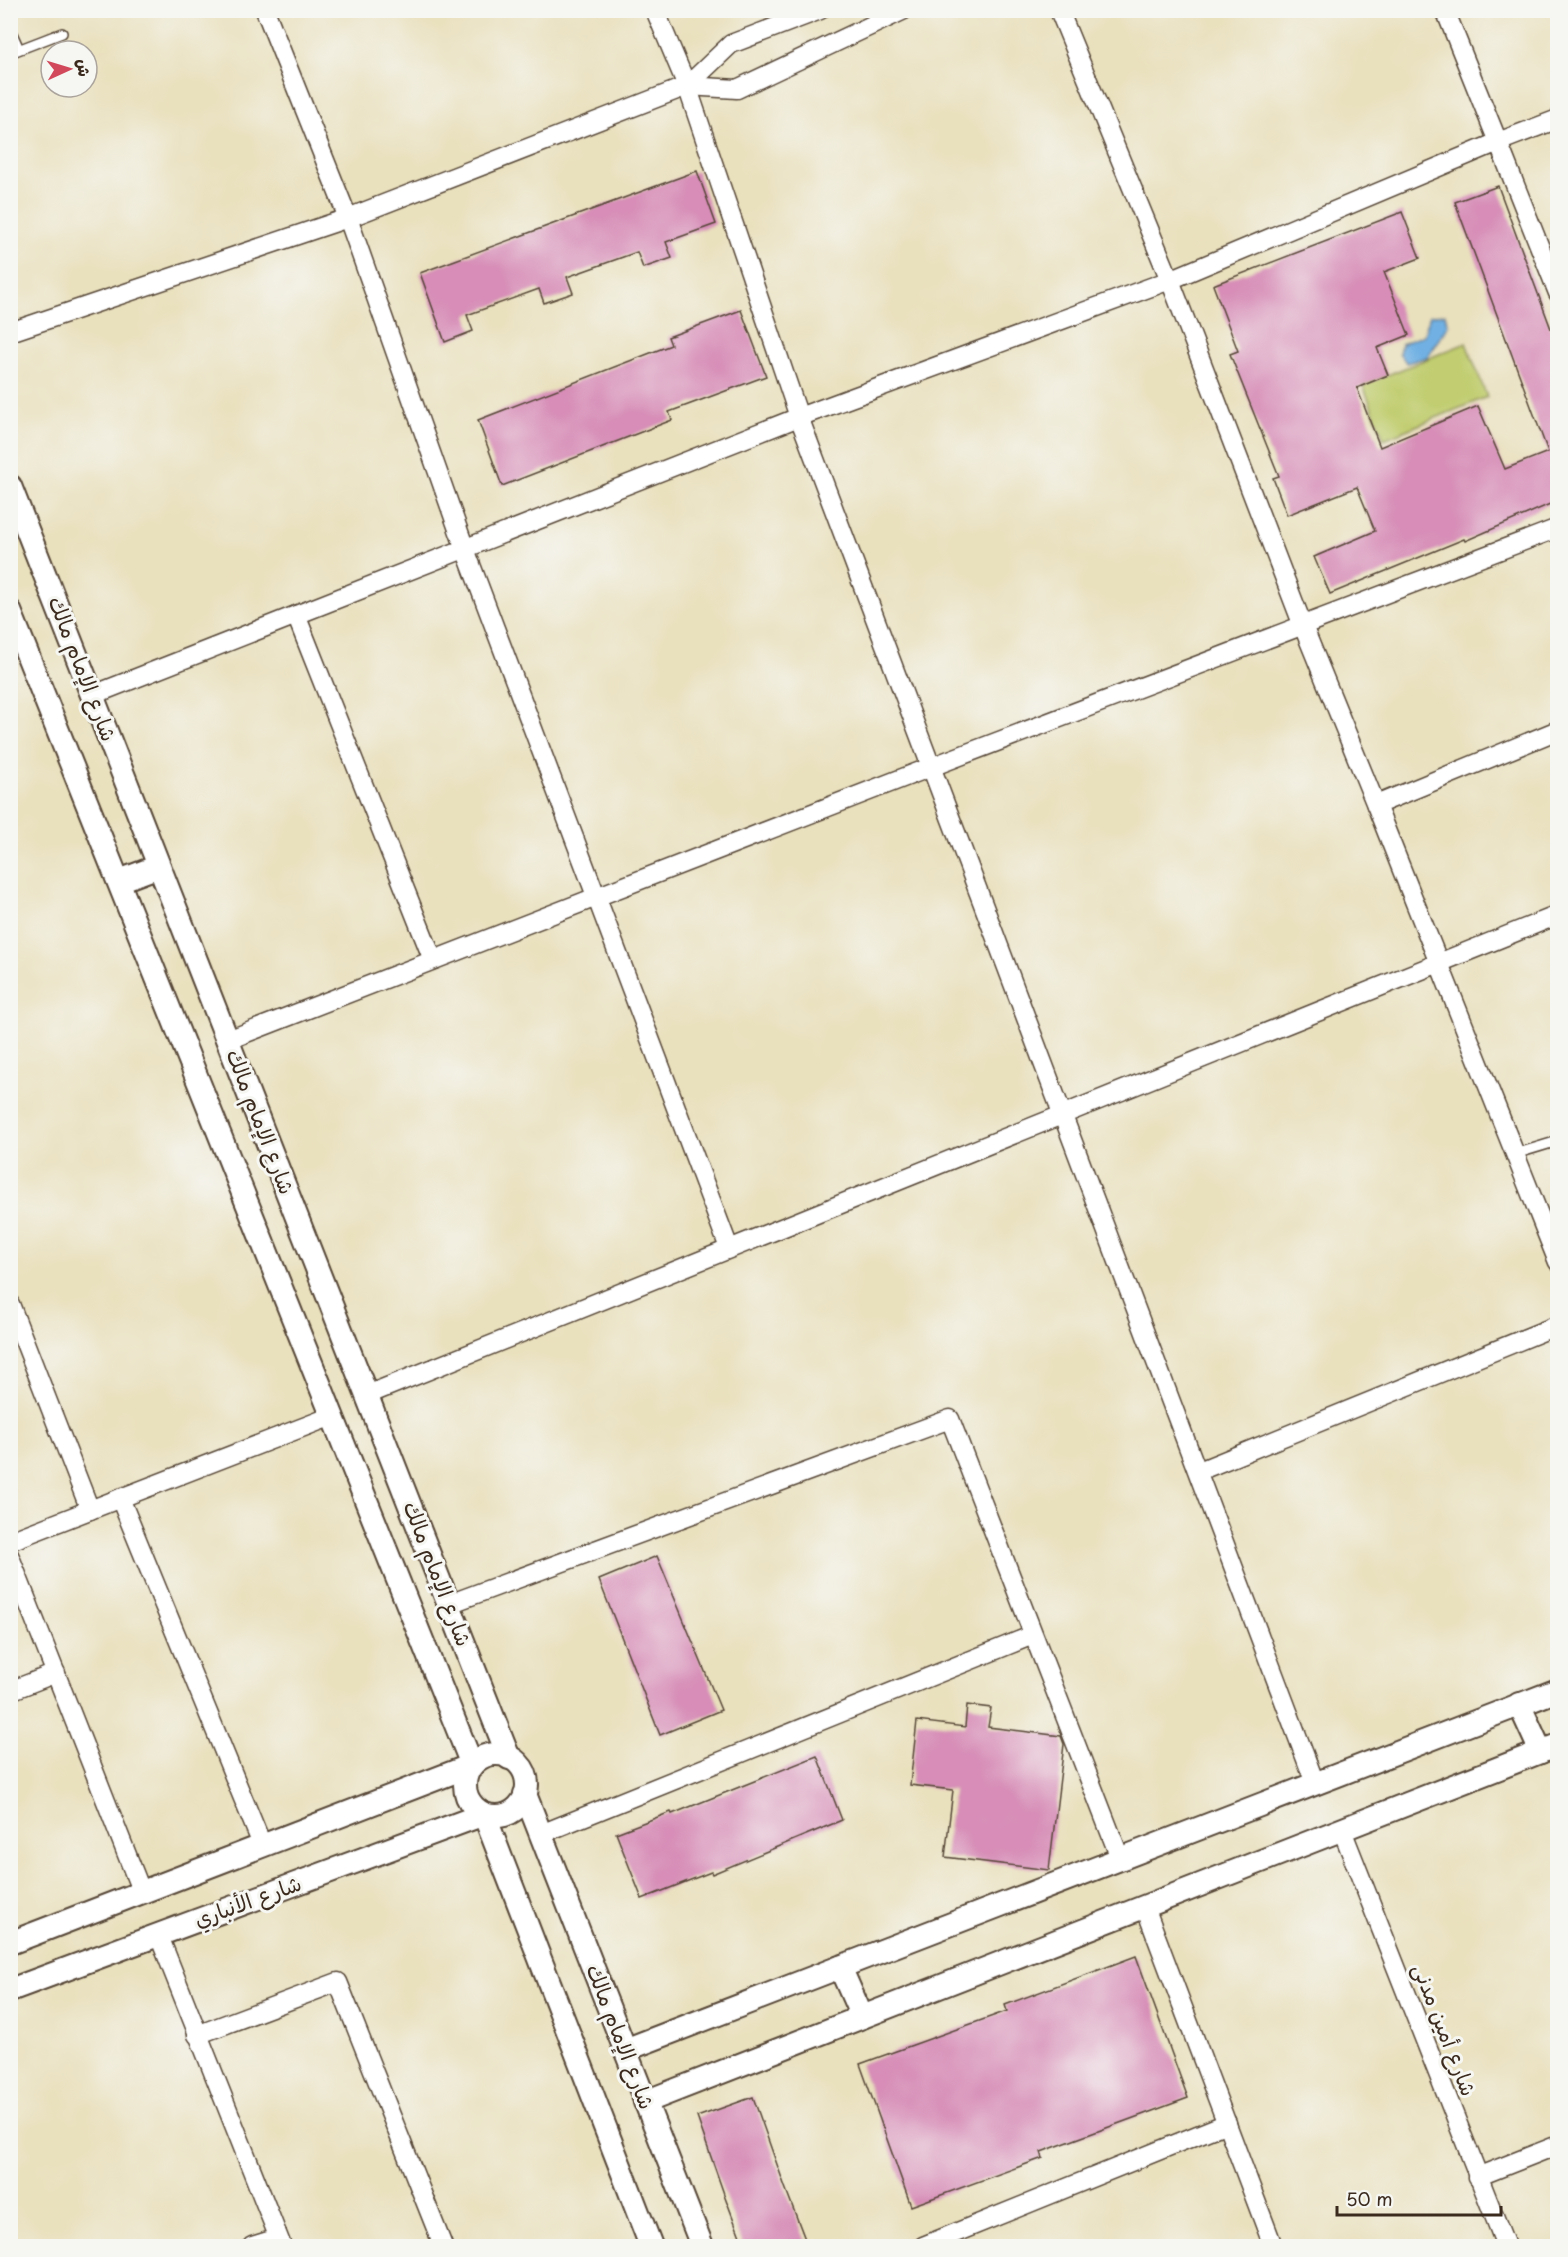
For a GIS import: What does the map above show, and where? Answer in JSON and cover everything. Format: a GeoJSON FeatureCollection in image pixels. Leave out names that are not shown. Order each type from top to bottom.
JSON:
{"type":"FeatureCollection","features":[{"type":"Feature","properties":{"kind":"street"},"geometry":{"type":"LineString","coordinates":[[265,10],[348,218],[465,549],[729,1248]]}},
{"type":"Feature","properties":{"kind":"street"},"geometry":{"type":"LineString","coordinates":[[655,10],[687,86],[799,417],[1316,1783]]}},
{"type":"Feature","properties":{"kind":"street"},"geometry":{"type":"LineString","coordinates":[[10,333],[348,218],[687,86],[731,44],[820,10]]}},
{"type":"Feature","properties":{"kind":"street"},"geometry":{"type":"LineString","coordinates":[[687,86],[737,89],[904,10]]}},
{"type":"Feature","properties":{"kind":"street"},"geometry":{"type":"LineString","coordinates":[[1059,10],[1170,280],[1303,626],[1557,1262]]}},
{"type":"Feature","properties":{"kind":"street"},"geometry":{"type":"LineString","coordinates":[[1445,10],[1557,292]]}},
{"type":"Feature","properties":{"kind":"street"},"geometry":{"type":"LineString","coordinates":[[93,695],[799,417],[1170,280],[1498,142],[1557,120]]}},
{"type":"Feature","properties":{"kind":"street","name":"شارع الإمام مالك"},"geometry":{"type":"LineString","coordinates":[[10,486],[509,1758]]}},
{"type":"Feature","properties":{"kind":"street"},"geometry":{"type":"LineString","coordinates":[[228,1040],[931,767],[1557,528]]}},
{"type":"Feature","properties":{"kind":"street","name":"شارع الإمام مالك"},"geometry":{"type":"LineString","coordinates":[[10,611],[472,1765]]}},
{"type":"Feature","properties":{"kind":"street"},"geometry":{"type":"LineString","coordinates":[[296,615],[433,960]]}},
{"type":"Feature","properties":{"kind":"street"},"geometry":{"type":"LineString","coordinates":[[1376,805],[1557,730]]}},
{"type":"Feature","properties":{"kind":"street"},"geometry":{"type":"LineString","coordinates":[[119,881],[159,866]]}},
{"type":"Feature","properties":{"kind":"street"},"geometry":{"type":"LineString","coordinates":[[367,1395],[1557,915]]}},
{"type":"Feature","properties":{"kind":"street"},"geometry":{"type":"LineString","coordinates":[[10,1304],[90,1510]]}},
{"type":"Feature","properties":{"kind":"street"},"geometry":{"type":"LineString","coordinates":[[1199,1471],[1557,1325]]}},
{"type":"Feature","properties":{"kind":"street"},"geometry":{"type":"LineString","coordinates":[[10,1541],[332,1416]]}},
{"type":"Feature","properties":{"kind":"street"},"geometry":{"type":"LineString","coordinates":[[449,1604],[950,1419],[1120,1858]]}},
{"type":"Feature","properties":{"kind":"street"},"geometry":{"type":"LineString","coordinates":[[120,1498],[263,1847]]}},
{"type":"Feature","properties":{"kind":"street"},"geometry":{"type":"LineString","coordinates":[[10,1557],[142,1893]]}},
{"type":"Feature","properties":{"kind":"street"},"geometry":{"type":"LineString","coordinates":[[541,1834],[1033,1635]]}},
{"type":"Feature","properties":{"kind":"street"},"geometry":{"type":"LineString","coordinates":[[10,1691],[56,1673]]}},
{"type":"Feature","properties":{"kind":"street"},"geometry":{"type":"LineString","coordinates":[[625,2050],[1557,1690]]}},
{"type":"Feature","properties":{"kind":"street"},"geometry":{"type":"LineString","coordinates":[[645,2102],[1549,1749],[1519,1704]]}},
{"type":"Feature","properties":{"kind":"street"},"geometry":{"type":"LineString","coordinates":[[10,1943],[472,1765],[489,1755],[509,1758],[518,1764],[524,1773],[525,1794],[521,1803],[513,1811],[503,1815],[484,1814],[476,1809],[466,1793],[465,1783],[472,1765]]}},
{"type":"Feature","properties":{"kind":"street","name":"شارع الإمام مالك"},"geometry":{"type":"LineString","coordinates":[[525,1794],[702,2247]]}},
{"type":"Feature","properties":{"kind":"street"},"geometry":{"type":"LineString","coordinates":[[484,1814],[651,2247]]}},
{"type":"Feature","properties":{"kind":"street","name":"شارع الأنباري"},"geometry":{"type":"LineString","coordinates":[[10,1990],[484,1814]]}},
{"type":"Feature","properties":{"kind":"street","name":"شارع أمين مدنى"},"geometry":{"type":"LineString","coordinates":[[1342,1830],[1506,2247]]}},
{"type":"Feature","properties":{"kind":"street"},"geometry":{"type":"LineString","coordinates":[[1145,1906],[1273,2247]]}},
{"type":"Feature","properties":{"kind":"street"},"geometry":{"type":"LineString","coordinates":[[159,1936],[280,2242],[252,2247]]}},
{"type":"Feature","properties":{"kind":"street"},"geometry":{"type":"LineString","coordinates":[[840,1967],[862,2017]]}},
{"type":"Feature","properties":{"kind":"street"},"geometry":{"type":"LineString","coordinates":[[197,2035],[338,1982],[443,2247]]}},
{"type":"Feature","properties":{"kind":"street"},"geometry":{"type":"LineString","coordinates":[[923,2247],[1227,2123]]}},
{"type":"Feature","properties":{"kind":"street"},"geometry":{"type":"LineString","coordinates":[[1477,2176],[1557,2145]]}},
{"type":"Feature","properties":{"kind":"lane"},"geometry":{"type":"LineString","coordinates":[[10,29],[15,51],[62,33]]}},
{"type":"Feature","properties":{"kind":"lane"},"geometry":{"type":"LineString","coordinates":[[1515,1154],[1557,1141]]}},
{"type":"Feature","properties":{"kind":"green space"},"geometry":{"type":"Polygon","coordinates":[[[1466,343],[1487,397],[1384,439],[1363,385],[1466,343]]]}},
{"type":"Feature","properties":{"kind":"water"},"geometry":{"type":"Polygon","coordinates":[[[1445,314],[1448,326],[1427,357],[1407,363],[1399,354],[1401,344],[1424,335],[1430,315],[1445,314]]]}},
{"type":"Feature","properties":{"kind":"building"},"geometry":{"type":"Polygon","coordinates":[[[697,171],[716,224],[666,242],[672,258],[643,268],[637,252],[567,277],[573,293],[544,303],[539,289],[467,315],[473,331],[445,342],[420,273],[697,171]]]}},
{"type":"Feature","properties":{"kind":"building"},"geometry":{"type":"Polygon","coordinates":[[[1498,186],[1557,345],[1557,501],[1465,541],[1464,539],[1330,594],[1314,557],[1375,531],[1357,487],[1287,515],[1273,478],[1279,476],[1230,354],[1238,351],[1213,285],[1402,212],[1420,258],[1384,272],[1409,335],[1377,348],[1388,375],[1357,388],[1380,447],[1478,406],[1505,469],[1548,452],[1455,202],[1498,186]]]}},
{"type":"Feature","properties":{"kind":"building"},"geometry":{"type":"Polygon","coordinates":[[[741,310],[766,376],[669,412],[672,420],[502,486],[478,420],[671,345],[668,337],[741,310]]]}},
{"type":"Feature","properties":{"kind":"building"},"geometry":{"type":"Polygon","coordinates":[[[657,1556],[721,1710],[660,1735],[599,1580],[657,1556]]]}},
{"type":"Feature","properties":{"kind":"building"},"geometry":{"type":"Polygon","coordinates":[[[967,1705],[991,1708],[988,1727],[1061,1736],[1064,1744],[1049,1870],[945,1857],[953,1790],[910,1785],[917,1721],[965,1727],[967,1705]]]}},
{"type":"Feature","properties":{"kind":"building"},"geometry":{"type":"Polygon","coordinates":[[[817,1756],[842,1820],[712,1874],[711,1872],[642,1899],[616,1833],[671,1812],[672,1814],[817,1756]]]}},
{"type":"Feature","properties":{"kind":"building"},"geometry":{"type":"Polygon","coordinates":[[[1136,1956],[1188,2098],[1041,2152],[1043,2158],[911,2206],[860,2064],[1007,2011],[1005,2005],[1136,1956]]]}},
{"type":"Feature","properties":{"kind":"building"},"geometry":{"type":"Polygon","coordinates":[[[753,2097],[808,2247],[744,2247],[724,2194],[697,2117],[753,2097]]]}}]}
